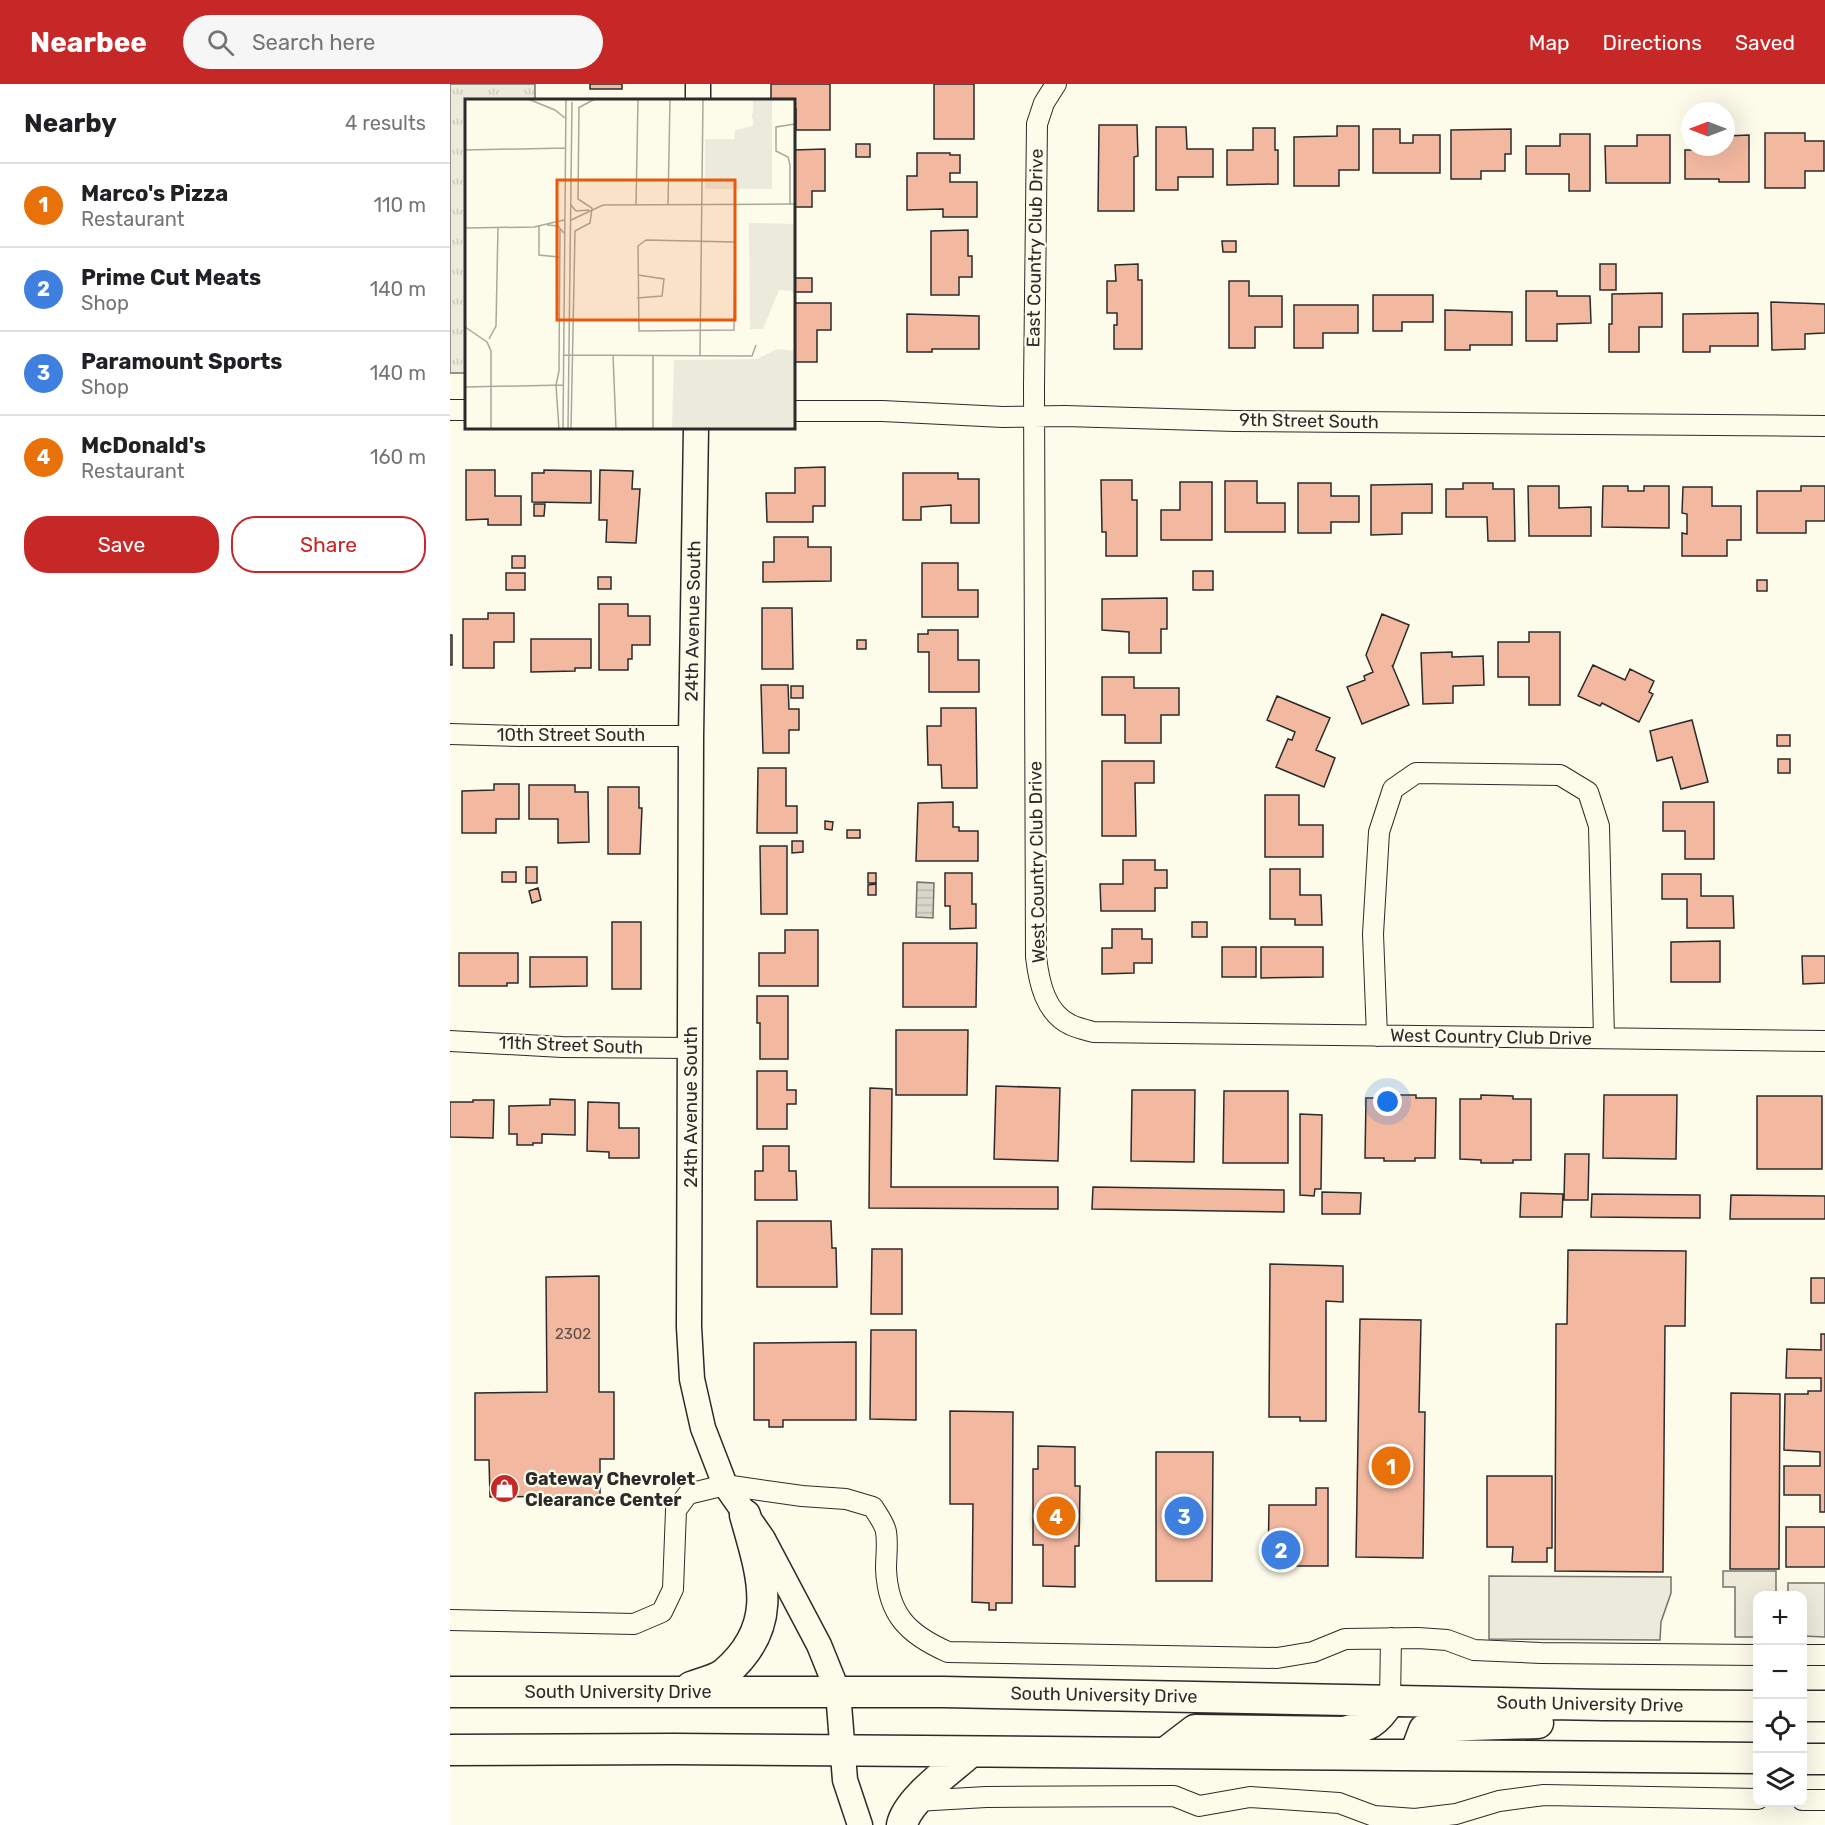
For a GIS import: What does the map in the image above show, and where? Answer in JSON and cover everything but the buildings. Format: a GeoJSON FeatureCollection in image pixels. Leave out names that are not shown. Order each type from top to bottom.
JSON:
{"type":"FeatureCollection","features":[{"type":"Feature","properties":{"kind":"main road"},"geometry":{"type":"LineString","coordinates":[[679,1692],[724,1674],[754,1640],[763,1609],[761,1572],[745,1515]]}},
{"type":"Feature","properties":{"kind":"main road","name":"South University Drive"},"geometry":{"type":"LineString","coordinates":[[450,1692],[955,1692],[1753,1706]]}},
{"type":"Feature","properties":{"kind":"main road"},"geometry":{"type":"LineString","coordinates":[[1165,1753],[1196,1730],[1344,1732],[1367,1726],[1380,1717],[1390,1701]]}},
{"type":"Feature","properties":{"kind":"main road"},"geometry":{"type":"LineString","coordinates":[[1415,1754],[1424,1730],[1439,1725],[1565,1723],[1603,1705]]}},
{"type":"Feature","properties":{"kind":"main road"},"geometry":{"type":"LineString","coordinates":[[1807,1706],[1825,1706]]}},
{"type":"Feature","properties":{"kind":"main road"},"geometry":{"type":"LineString","coordinates":[[450,1750],[674,1749],[1753,1758]]}},
{"type":"Feature","properties":{"kind":"main road"},"geometry":{"type":"LineString","coordinates":[[909,1813],[969,1753]]}},
{"type":"Feature","properties":{"kind":"main road"},"geometry":{"type":"LineString","coordinates":[[1807,1759],[1825,1759]]}},
{"type":"Feature","properties":{"kind":"street","name":"East Country Club Drive"},"geometry":{"type":"LineString","coordinates":[[1034,416],[1037,124],[1044,103],[1056,84]]}},
{"type":"Feature","properties":{"kind":"street","name":"9th Street South"},"geometry":{"type":"LineString","coordinates":[[795,411],[882,411],[1003,417],[1270,421],[1825,426]]}},
{"type":"Feature","properties":{"kind":"street","name":"West Country Club Drive"},"geometry":{"type":"LineString","coordinates":[[1034,416],[1036,957],[1040,985],[1050,1007],[1069,1024],[1094,1032],[1825,1041]]}},
{"type":"Feature","properties":{"kind":"street","name":"24th Avenue South"},"geometry":{"type":"LineString","coordinates":[[696,429],[691,736],[689,1327],[692,1379],[703,1428],[725,1485],[763,1539],[819,1645],[838,1692],[845,1780],[860,1825]]}},
{"type":"Feature","properties":{"kind":"street","name":"10th Street South"},"geometry":{"type":"LineString","coordinates":[[450,734],[691,736]]}},
{"type":"Feature","properties":{"kind":"street","name":"West Country Club Drive"},"geometry":{"type":"LineString","coordinates":[[1377,1036],[1373,934],[1380,832],[1393,789],[1416,773],[1560,775],[1588,792],[1599,826],[1604,1038]]}},
{"type":"Feature","properties":{"kind":"street","name":"11th Street South"},"geometry":{"type":"LineString","coordinates":[[450,1041],[562,1047],[691,1048]]}},
{"type":"Feature","properties":{"kind":"street"},"geometry":{"type":"LineString","coordinates":[[450,1620],[634,1624],[662,1612],[673,1589],[676,1510],[688,1494],[725,1485],[802,1496],[846,1499],[873,1507],[886,1530],[886,1571],[890,1600],[903,1623],[930,1644],[948,1652],[1277,1658],[1313,1652],[1345,1639],[1391,1638],[1447,1640],[1474,1650],[1541,1653],[1753,1655]]}},
{"type":"Feature","properties":{"kind":"street"},"geometry":{"type":"LineString","coordinates":[[1390,1701],[1391,1638]]}},
{"type":"Feature","properties":{"kind":"street"},"geometry":{"type":"LineString","coordinates":[[1807,1655],[1825,1655]]}},
{"type":"Feature","properties":{"kind":"street"},"geometry":{"type":"LineString","coordinates":[[909,1813],[986,1797],[1174,1796],[1200,1816],[1250,1797],[1339,1803],[1374,1815],[1415,1819],[1456,1814],[1499,1802],[1544,1795],[1753,1799]]}},
{"type":"Feature","properties":{"kind":"street"},"geometry":{"type":"LineString","coordinates":[[1807,1800],[1825,1800]]}},
{"type":"Feature","properties":{"kind":"green space"},"geometry":{"type":"Polygon","coordinates":[[[450,84],[535,84],[535,99],[465,99],[465,373],[450,373],[450,84]]]}},
{"type":"Feature","properties":{"kind":"shaded area"},"geometry":{"type":"Polygon","coordinates":[[[917,882],[934,883],[933,918],[916,917],[917,882]]]}},
{"type":"Feature","properties":{"kind":"shaded area"},"geometry":{"type":"Polygon","coordinates":[[[1723,1571],[1776,1571],[1776,1591],[1753,1591],[1753,1637],[1735,1637],[1735,1587],[1723,1587],[1723,1571]]]}},
{"type":"Feature","properties":{"kind":"shaded area"},"geometry":{"type":"Polygon","coordinates":[[[1489,1576],[1671,1577],[1671,1593],[1661,1622],[1660,1640],[1489,1639],[1489,1576]]]}},
{"type":"Feature","properties":{"kind":"shaded area"},"geometry":{"type":"Polygon","coordinates":[[[1788,1583],[1825,1583],[1825,1637],[1807,1636],[1807,1591],[1788,1591],[1788,1583]]]}},
{"type":"Feature","properties":{"kind":"place","name":"Marco's Pizza"},"geometry":{"type":"Point","coordinates":[1391,1466]}},
{"type":"Feature","properties":{"kind":"place","name":"Gateway Chevrolet Clearance Center"},"geometry":{"type":"Point","coordinates":[504,1489]}},
{"type":"Feature","properties":{"kind":"place","name":"McDonald's"},"geometry":{"type":"Point","coordinates":[1056,1516]}},
{"type":"Feature","properties":{"kind":"place","name":"Paramount Sports"},"geometry":{"type":"Point","coordinates":[1184,1516]}},
{"type":"Feature","properties":{"kind":"place","name":"Prime Cut Meats"},"geometry":{"type":"Point","coordinates":[1281,1550]}}]}
